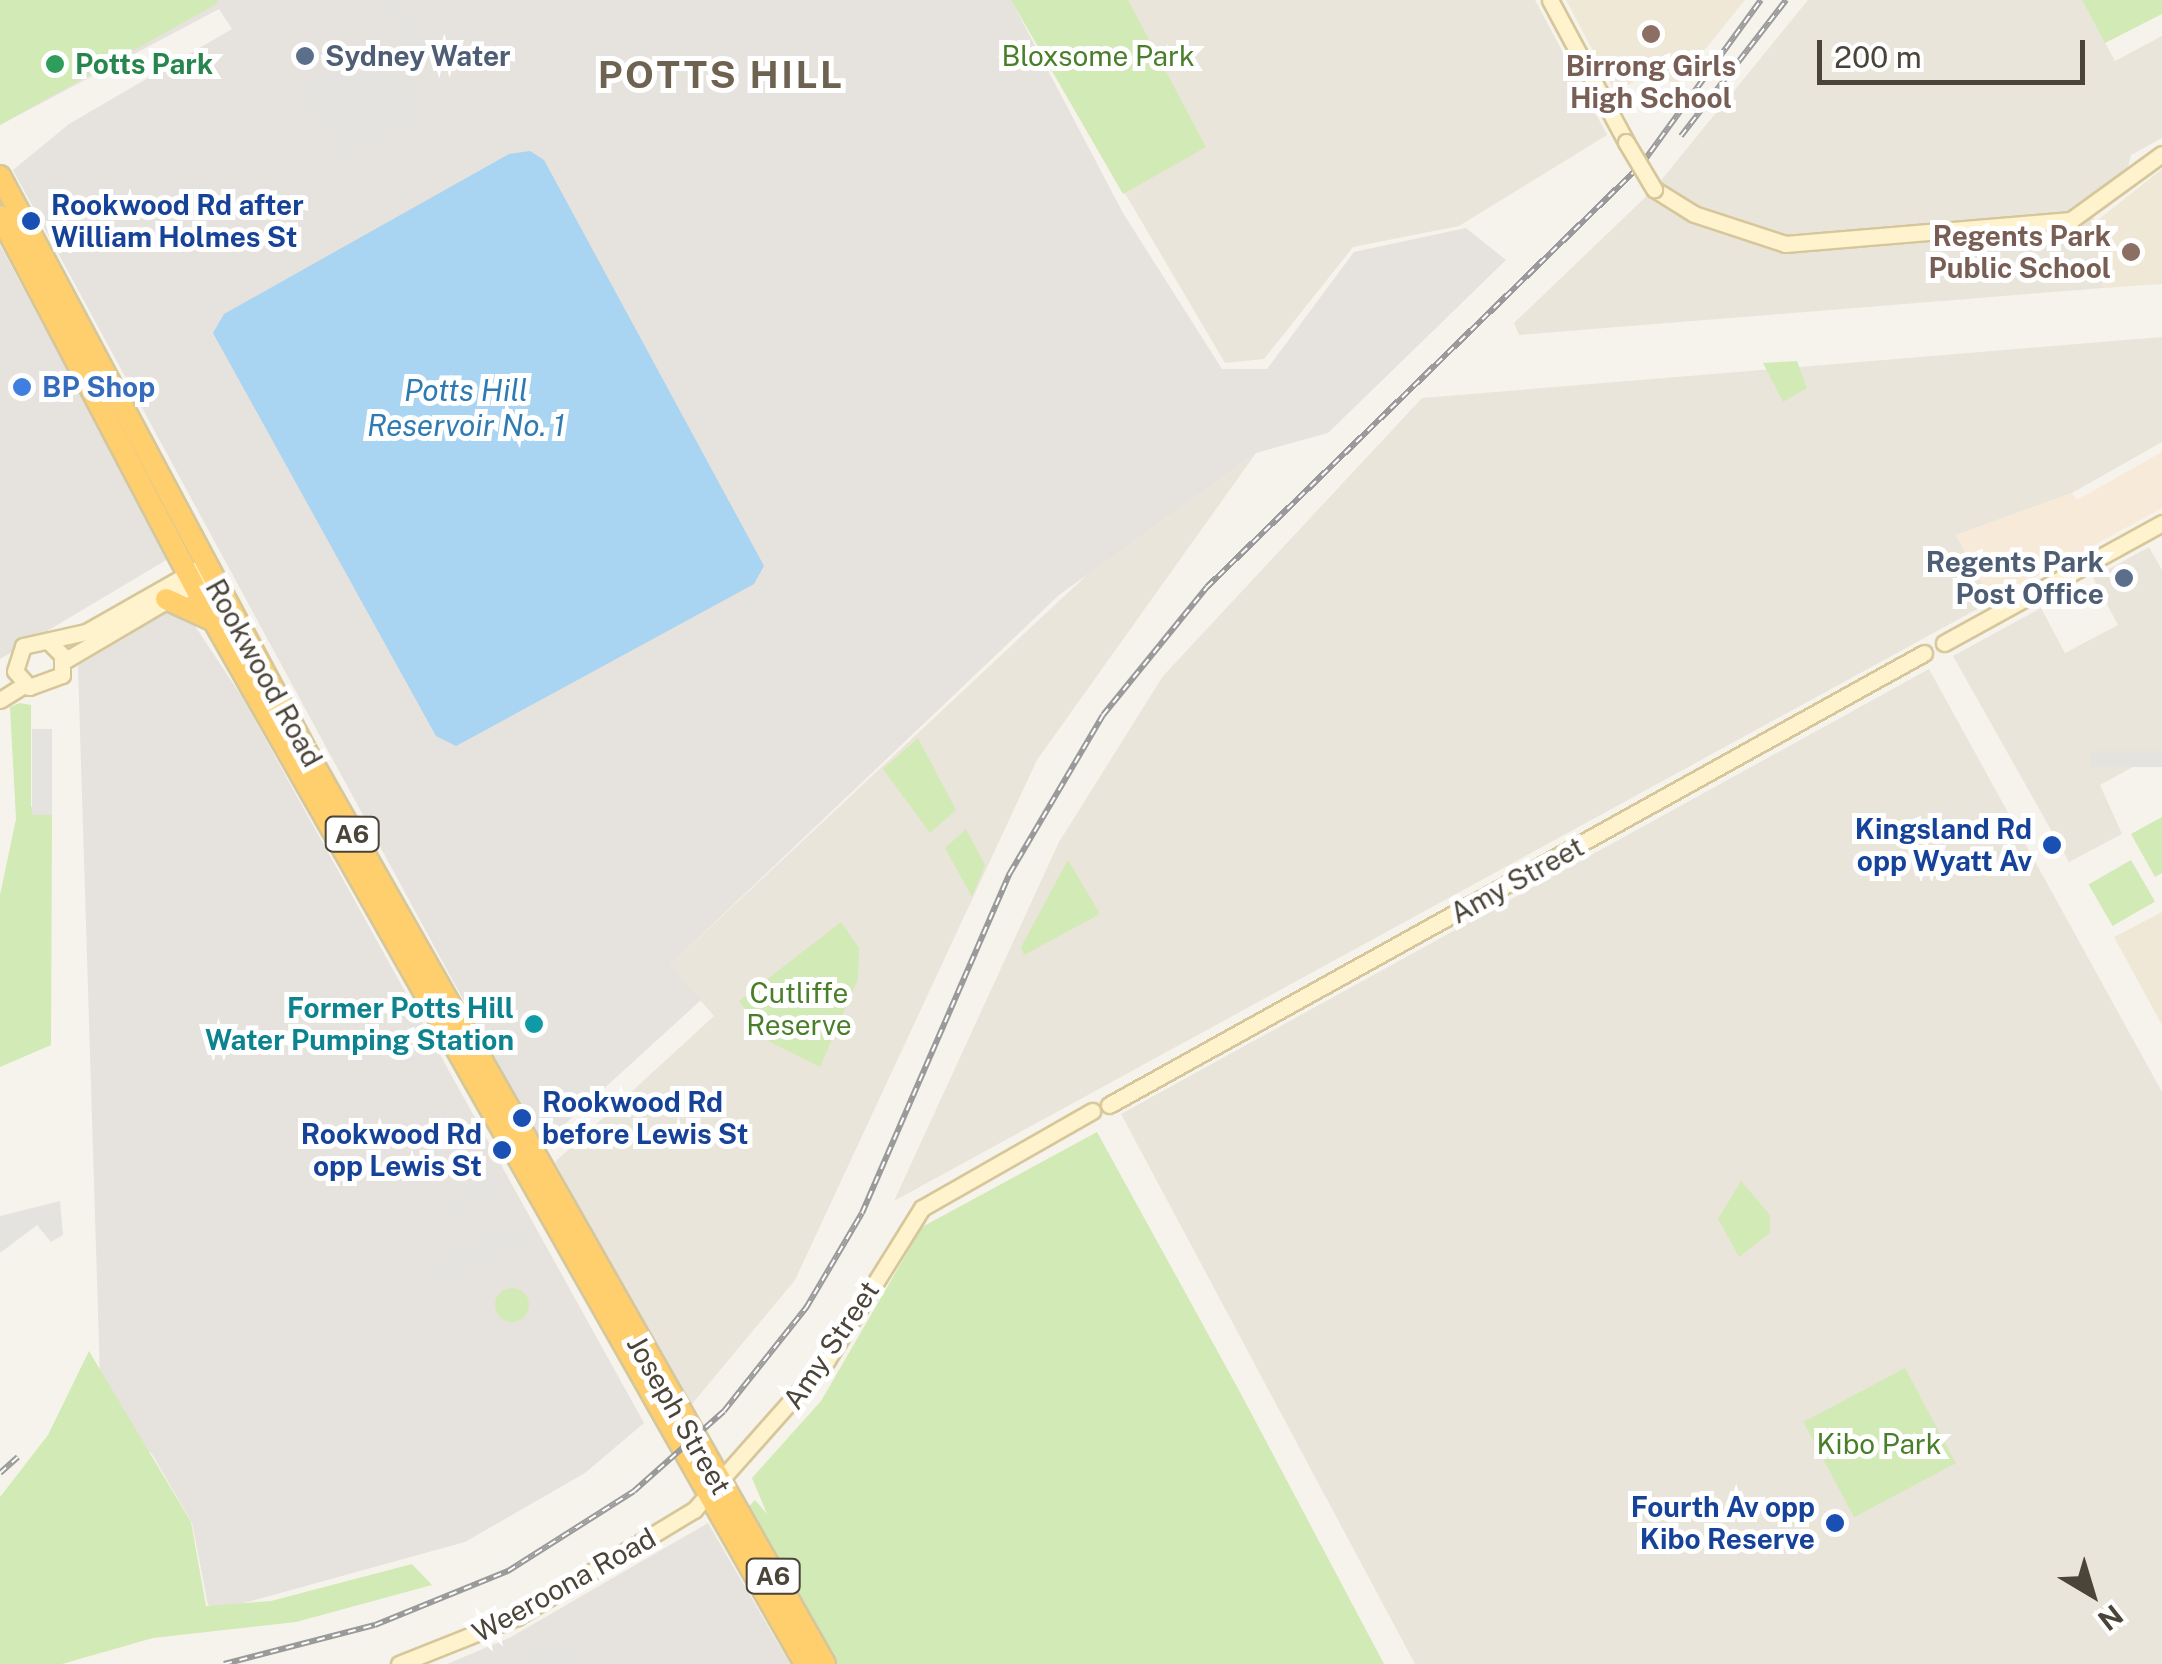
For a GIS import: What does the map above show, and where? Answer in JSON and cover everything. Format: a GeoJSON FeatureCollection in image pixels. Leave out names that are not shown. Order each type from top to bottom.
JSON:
{"type":"FeatureCollection","features":[{"type":"Feature","properties":{"kind":"highway","name":"Rookwood Road"},"geometry":{"type":"LineString","coordinates":[[0,176],[199,574],[213,621],[531,1189]]}},
{"type":"Feature","properties":{"kind":"highway","name":"Rookwood Road"},"geometry":{"type":"LineString","coordinates":[[0,216],[536,1164]]}},
{"type":"Feature","properties":{"kind":"highway"},"geometry":{"type":"LineString","coordinates":[[166,598],[213,621]]}},
{"type":"Feature","properties":{"kind":"highway","name":"Joseph Street"},"geometry":{"type":"LineString","coordinates":[[536,1164],[804,1664]]}},
{"type":"Feature","properties":{"kind":"highway","name":"Joseph Street"},"geometry":{"type":"LineString","coordinates":[[531,1189],[712,1494],[825,1664]]}},
{"type":"Feature","properties":{"kind":"main road"},"geometry":{"type":"LineString","coordinates":[[1550,0],[1654,189],[1694,214],[1785,244],[2071,220],[2162,154]]}},
{"type":"Feature","properties":{"kind":"main road","name":"Amy Street"},"geometry":{"type":"LineString","coordinates":[[712,1494],[827,1360],[922,1208],[1092,1112],[1105,1118],[1109,1105],[1924,653],[1928,638],[1944,643],[2162,523]]}},
{"type":"Feature","properties":{"kind":"main road"},"geometry":{"type":"LineString","coordinates":[[199,574],[64,661],[51,687],[12,693],[7,668],[28,642],[86,632],[199,574]]}},
{"type":"Feature","properties":{"kind":"main road"},"geometry":{"type":"LineString","coordinates":[[48,641],[64,661]]}},
{"type":"Feature","properties":{"kind":"main road","name":"Weeroona Road"},"geometry":{"type":"LineString","coordinates":[[399,1664],[517,1617],[712,1494]]}},
{"type":"Feature","properties":{"kind":"shaded area"},"geometry":{"type":"Polygon","coordinates":[[[0,0],[1011,0],[1123,213],[1222,369],[1267,369],[1354,252],[1466,228],[1506,260],[1328,433],[1256,453],[1059,595],[670,965],[701,1000],[542,1145],[13,170],[69,124],[232,29],[219,9],[0,125],[0,0]]]}},
{"type":"Feature","properties":{"kind":"shaded area"},"geometry":{"type":"Polygon","coordinates":[[[404,0],[430,49],[412,66],[378,4],[404,0]]]}},
{"type":"Feature","properties":{"kind":"shaded area"},"geometry":{"type":"Polygon","coordinates":[[[1011,0],[1535,0],[1607,135],[1459,226],[1353,247],[1264,359],[1225,363],[1011,0]]]}},
{"type":"Feature","properties":{"kind":"shaded area","name":"Birrong Girls High School"},"geometry":{"type":"Polygon","coordinates":[[[1566,0],[1745,0],[1674,88],[1661,67],[1615,92],[1566,0]]]}},
{"type":"Feature","properties":{"kind":"shaded area"},"geometry":{"type":"Polygon","coordinates":[[[1808,0],[2082,0],[2115,61],[2162,36],[2162,138],[2131,155],[2127,172],[2092,207],[2103,288],[1519,335],[1514,323],[1654,189],[1808,0]]]}},
{"type":"Feature","properties":{"kind":"shaded area"},"geometry":{"type":"Polygon","coordinates":[[[384,42],[426,108],[423,118],[343,162],[302,96],[305,85],[384,42]]]}},
{"type":"Feature","properties":{"kind":"shaded area","name":"Regents Park Public School"},"geometry":{"type":"Polygon","coordinates":[[[2162,169],[2162,284],[2103,288],[2098,220],[2162,169]]]}},
{"type":"Feature","properties":{"kind":"shaded area"},"geometry":{"type":"Polygon","coordinates":[[[0,245],[168,559],[0,659],[0,245]]]}},
{"type":"Feature","properties":{"kind":"shaded area"},"geometry":{"type":"Polygon","coordinates":[[[2162,337],[2162,442],[2072,493],[1956,535],[1992,601],[894,1201],[1059,842],[1163,676],[1422,398],[2162,337]]]}},
{"type":"Feature","properties":{"kind":"shaded area"},"geometry":{"type":"Polygon","coordinates":[[[2162,452],[2162,508],[1992,601],[1956,535],[2072,493],[2077,500],[2162,452]]]}},
{"type":"Feature","properties":{"kind":"shaded area"},"geometry":{"type":"Polygon","coordinates":[[[1256,453],[1037,760],[795,1280],[687,1410],[555,1162],[714,1016],[670,965],[1089,573],[1256,453]]]}},
{"type":"Feature","properties":{"kind":"shaded area"},"geometry":{"type":"Polygon","coordinates":[[[2149,547],[2162,570],[2162,751],[2100,785],[2122,834],[2069,862],[1953,656],[2041,608],[2065,653],[2118,625],[2093,578],[2149,547]]]}},
{"type":"Feature","properties":{"kind":"shaded area"},"geometry":{"type":"Polygon","coordinates":[[[169,611],[193,623],[242,697],[644,1423],[585,1473],[465,1542],[222,1609],[208,1605],[192,1523],[152,1454],[101,1410],[78,666],[169,611]]]}},
{"type":"Feature","properties":{"kind":"shaded area"},"geometry":{"type":"Polygon","coordinates":[[[1929,669],[2162,1092],[2162,1664],[1415,1664],[1121,1114],[1929,669]]]}},
{"type":"Feature","properties":{"kind":"shaded area"},"geometry":{"type":"Polygon","coordinates":[[[32,729],[52,729],[52,815],[32,815],[32,729]]]}},
{"type":"Feature","properties":{"kind":"shaded area"},"geometry":{"type":"Polygon","coordinates":[[[2091,751],[2162,751],[2162,767],[2091,767],[2091,751]]]}},
{"type":"Feature","properties":{"kind":"shaded area"},"geometry":{"type":"Polygon","coordinates":[[[2162,912],[2162,1025],[2114,937],[2162,912]]]}},
{"type":"Feature","properties":{"kind":"shaded area"},"geometry":{"type":"Polygon","coordinates":[[[490,1171],[502,1192],[447,1224],[435,1203],[490,1171]]]}},
{"type":"Feature","properties":{"kind":"shaded area"},"geometry":{"type":"Polygon","coordinates":[[[60,1201],[63,1235],[51,1242],[37,1225],[0,1253],[0,1216],[60,1201]]]}},
{"type":"Feature","properties":{"kind":"shaded area"},"geometry":{"type":"Polygon","coordinates":[[[515,1219],[527,1242],[438,1289],[426,1266],[515,1219]]]}},
{"type":"Feature","properties":{"kind":"shaded area"},"geometry":{"type":"Polygon","coordinates":[[[708,1523],[790,1664],[447,1664],[511,1637],[708,1523]]]}},
{"type":"Feature","properties":{"kind":"shaded area"},"geometry":{"type":"Polygon","coordinates":[[[543,1636],[550,1649],[577,1638],[589,1660],[536,1664],[525,1647],[543,1636]]]}},
{"type":"Feature","properties":{"kind":"green space","name":"Potts Park"},"geometry":{"type":"Polygon","coordinates":[[[0,0],[216,0],[218,3],[0,125],[0,0]]]}},
{"type":"Feature","properties":{"kind":"green space","name":"Bloxsome Park"},"geometry":{"type":"Polygon","coordinates":[[[1011,0],[1128,0],[1206,147],[1123,194],[1011,0]]]}},
{"type":"Feature","properties":{"kind":"green space"},"geometry":{"type":"Polygon","coordinates":[[[2082,0],[2162,0],[2162,14],[2105,43],[2082,0]]]}},
{"type":"Feature","properties":{"kind":"green space"},"geometry":{"type":"Polygon","coordinates":[[[1797,361],[1807,388],[1783,402],[1763,363],[1797,361]]]}},
{"type":"Feature","properties":{"kind":"green space"},"geometry":{"type":"Polygon","coordinates":[[[20,703],[31,705],[31,807],[52,815],[51,1045],[0,1067],[0,895],[16,819],[10,707],[20,703]]]}},
{"type":"Feature","properties":{"kind":"green space"},"geometry":{"type":"Polygon","coordinates":[[[918,738],[956,810],[930,833],[883,769],[918,738]]]}},
{"type":"Feature","properties":{"kind":"green space"},"geometry":{"type":"Polygon","coordinates":[[[2162,817],[2162,873],[2155,877],[2131,834],[2162,817]]]}},
{"type":"Feature","properties":{"kind":"green space"},"geometry":{"type":"Polygon","coordinates":[[[966,829],[985,865],[972,897],[945,848],[966,829]]]}},
{"type":"Feature","properties":{"kind":"green space"},"geometry":{"type":"Polygon","coordinates":[[[1068,860],[1100,914],[1024,955],[1021,947],[1068,860]]]}},
{"type":"Feature","properties":{"kind":"green space"},"geometry":{"type":"Polygon","coordinates":[[[2131,860],[2155,902],[2113,926],[2089,884],[2131,860]]]}},
{"type":"Feature","properties":{"kind":"green space","name":"Cutliffe Reserve"},"geometry":{"type":"Polygon","coordinates":[[[841,922],[859,948],[858,979],[820,1067],[770,1042],[739,1001],[841,922]]]}},
{"type":"Feature","properties":{"kind":"green space"},"geometry":{"type":"Polygon","coordinates":[[[1097,1132],[1384,1664],[830,1664],[743,1513],[755,1500],[767,1514],[752,1478],[821,1401],[922,1227],[1097,1132]]]}},
{"type":"Feature","properties":{"kind":"green space"},"geometry":{"type":"Polygon","coordinates":[[[1741,1181],[1770,1215],[1770,1233],[1739,1257],[1718,1219],[1741,1181]]]}},
{"type":"Feature","properties":{"kind":"green space"},"geometry":{"type":"Polygon","coordinates":[[[512,1288],[524,1293],[529,1305],[524,1317],[512,1322],[500,1317],[495,1305],[500,1293],[512,1288]]]}},
{"type":"Feature","properties":{"kind":"green space"},"geometry":{"type":"Polygon","coordinates":[[[89,1351],[191,1522],[206,1606],[271,1601],[412,1564],[432,1585],[296,1622],[153,1638],[62,1664],[0,1664],[0,1497],[48,1435],[89,1351]]]}},
{"type":"Feature","properties":{"kind":"green space","name":"Kibo Park"},"geometry":{"type":"Polygon","coordinates":[[[1905,1368],[1956,1463],[1854,1517],[1803,1422],[1905,1368]]]}},
{"type":"Feature","properties":{"kind":"water","name":"Potts Hill Reservoir No. 1"},"geometry":{"type":"Polygon","coordinates":[[[530,151],[544,160],[764,566],[754,584],[456,746],[436,736],[213,333],[224,314],[509,154],[530,151]]]}},
{"type":"Feature","properties":{"kind":"railway"},"geometry":{"type":"LineString","coordinates":[[224,1664],[375,1625],[508,1571],[634,1491],[724,1411],[806,1308],[862,1213],[1010,873],[1103,715],[1207,587],[1641,165],[1761,0]]}},
{"type":"Feature","properties":{"kind":"railway"},"geometry":{"type":"LineString","coordinates":[[1681,136],[1786,0]]}},
{"type":"Feature","properties":{"kind":"railway"},"geometry":{"type":"LineString","coordinates":[[0,1473],[18,1457]]}},
{"type":"Feature","properties":{"kind":"place","name":"Birrong Girls High School"},"geometry":{"type":"Point","coordinates":[1651,34]}},
{"type":"Feature","properties":{"kind":"place","name":"Sydney Water"},"geometry":{"type":"Point","coordinates":[305,56]}},
{"type":"Feature","properties":{"kind":"place","name":"Potts Park"},"geometry":{"type":"Point","coordinates":[55,64]}},
{"type":"Feature","properties":{"kind":"place","name":"Rookwood Rd after William Holmes St"},"geometry":{"type":"Point","coordinates":[31,221]}},
{"type":"Feature","properties":{"kind":"place","name":"Regents Park Public School"},"geometry":{"type":"Point","coordinates":[2131,252]}},
{"type":"Feature","properties":{"kind":"place","name":"BP Shop"},"geometry":{"type":"Point","coordinates":[22,387]}},
{"type":"Feature","properties":{"kind":"place","name":"Regents Park Post Office"},"geometry":{"type":"Point","coordinates":[2124,578]}},
{"type":"Feature","properties":{"kind":"place","name":"Kingsland Rd opp Wyatt Av"},"geometry":{"type":"Point","coordinates":[2052,845]}},
{"type":"Feature","properties":{"kind":"place","name":"Former Potts Hill Water Pumping Station"},"geometry":{"type":"Point","coordinates":[534,1024]}},
{"type":"Feature","properties":{"kind":"place","name":"Rookwood Rd before Lewis St"},"geometry":{"type":"Point","coordinates":[522,1118]}},
{"type":"Feature","properties":{"kind":"place","name":"Rookwood Rd opp Lewis St"},"geometry":{"type":"Point","coordinates":[502,1150]}},
{"type":"Feature","properties":{"kind":"place","name":"Fourth Av opp Kibo Reserve"},"geometry":{"type":"Point","coordinates":[1835,1523]}},
{"type":"Feature","properties":{"kind":"district","name":"POTTS HILL"},"geometry":{"type":"Point","coordinates":[721,75]}}]}
